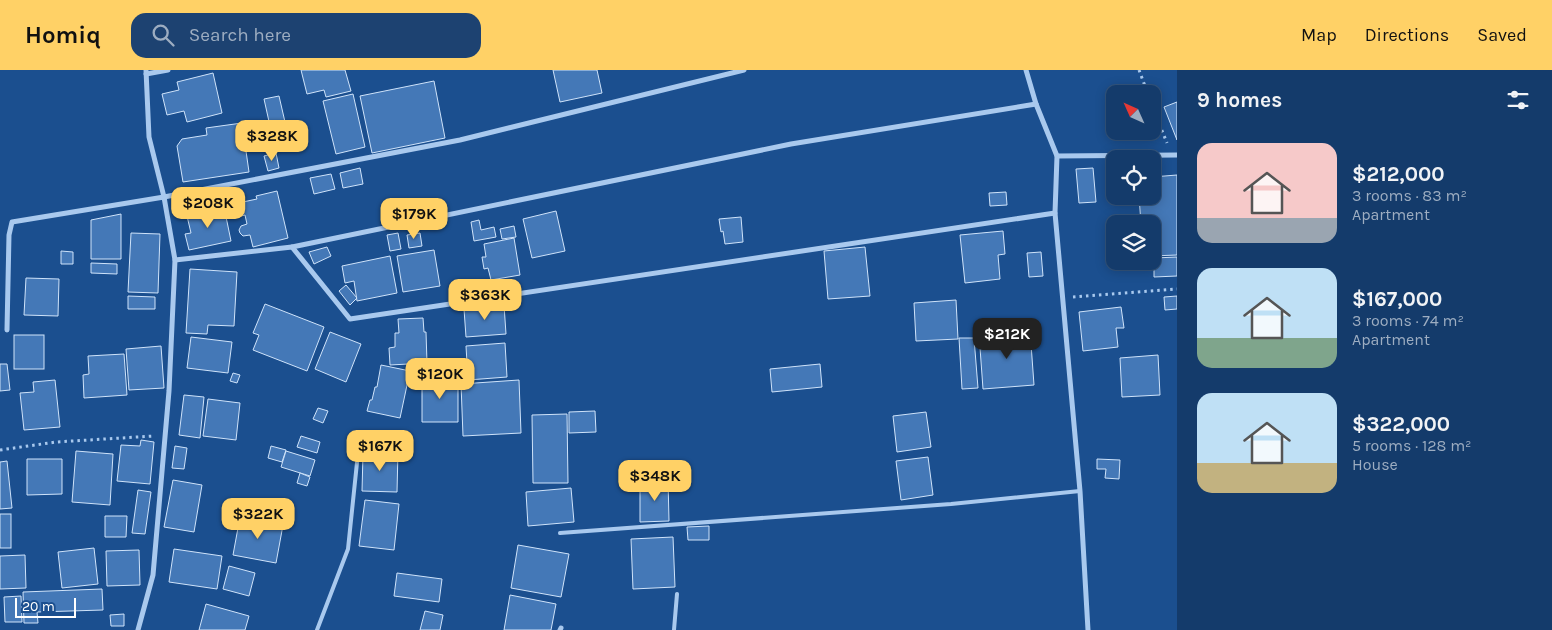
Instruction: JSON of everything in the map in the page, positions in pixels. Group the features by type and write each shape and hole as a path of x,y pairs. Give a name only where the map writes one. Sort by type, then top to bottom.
{"street":[{"path":"138,630 152,574 169,391 175,260 164,197 149,136 146,72 168,70"},
{"path":"7,330 9,235 12,222 164,197 460,140 744,70"},
{"path":"1026,70 1036,104 1057,156 1055,213 1080,491 1088,630"},
{"path":"175,260 292,247 791,144 1036,104"},
{"path":"1057,156 1174,155"},
{"path":"292,247 350,318 1055,213"}],"lane":[{"path":"317,630 348,549 358,453"},
{"path":"560,533 951,504 1080,491"},
{"path":"674,630 677,594"}],"path":[{"path":"1139,70 1145,85"},
{"path":"1161,126 1174,155"},
{"path":"1063,298 1177,289"},
{"path":"0,450 56,442 165,435"}],"building":[{"path":"301,70 345,70 351,91 326,97 324,90 307,94"},
{"path":"553,70 597,70 602,93 560,102"},
{"path":"213,73 222,113 187,122 184,111 167,115 162,94 179,90 177,82"},
{"path":"434,81 445,138 372,153 360,96"},
{"path":"353,94 365,147 336,154 323,101"},
{"path":"279,96 285,122 270,126 264,99"},
{"path":"1177,102 1177,140 1164,107"},
{"path":"242,123 249,172 183,182 177,146 182,139 207,135 206,128"},
{"path":"276,153 279,168 268,171 264,156"},
{"path":"360,168 363,184 343,188 340,173"},
{"path":"1093,168 1096,202 1079,203 1076,169"},
{"path":"331,174 335,189 314,194 310,178"},
{"path":"1177,175 1177,255 1161,256 1161,215 1140,215 1140,205 1161,205 1161,176"},
{"path":"277,191 288,238 253,247 250,235 243,236 240,233 241,226 247,224 245,215 241,216 238,203 257,199 256,196"},
{"path":"1006,192 1007,205 990,206 989,193"},
{"path":"224,207 231,241 189,250 185,234 191,233 187,216"},
{"path":"556,211 565,251 532,258 523,219"},
{"path":"121,214 121,259 91,259 91,220"},
{"path":"741,217 743,242 725,244 719,219"},
{"path":"479,220 481,230 494,227 496,237 474,241 471,222"},
{"path":"514,226 516,237 502,239 500,229"},
{"path":"1003,231 1005,254 998,255 1000,279 965,283 960,235"},
{"path":"131,233 160,234 158,293 128,292"},
{"path":"398,233 401,249 390,251 387,235"},
{"path":"420,233 422,246 409,248 407,235"},
{"path":"514,238 520,275 491,280 488,268 484,269 482,257 486,257 484,244"},
{"path":"327,247 331,256 314,264 309,252"},
{"path":"865,247 870,296 828,299 824,251"},
{"path":"434,250 440,286 403,292 397,256"},
{"path":"61,251 73,252 73,264 61,264"},
{"path":"1041,252 1043,276 1029,277 1027,253"},
{"path":"390,256 397,293 357,301 354,281 345,283 342,266"},
{"path":"1177,257 1177,276 1154,277 1154,270 1161,270 1161,258"},
{"path":"91,263 117,264 117,274 91,273"},
{"path":"190,269 237,272 234,326 208,325 207,334 186,333"},
{"path":"26,278 59,279 58,316 24,315"},
{"path":"346,285 357,298 350,305 339,291"},
{"path":"128,296 155,297 155,309 128,309"},
{"path":"1177,296 1177,309 1165,310 1164,297"},
{"path":"956,300 958,339 916,341 914,303"},
{"path":"265,304 324,327 307,371 253,350 259,335 253,333"},
{"path":"504,305 506,334 466,337 464,309"},
{"path":"1121,307 1124,328 1116,328 1118,347 1083,351 1079,312"},
{"path":"423,318 424,332 426,332 427,363 390,365 389,348 395,347 395,333 399,333 398,319"},
{"path":"1030,330 1034,385 983,389 979,334"},
{"path":"330,332 361,344 346,382 315,369"},
{"path":"14,335 44,335 44,369 14,369"},
{"path":"191,337 232,342 228,373 187,368"},
{"path":"959,338 974,338 978,388 962,389"},
{"path":"505,343 507,377 468,380 466,346"},
{"path":"161,346 164,388 129,390 126,349"},
{"path":"124,354 127,395 84,398 83,375 89,374 88,356"},
{"path":"1158,355 1160,395 1122,397 1120,358"},
{"path":"0,364 7,364 10,390 0,391"},
{"path":"820,364 822,387 772,392 770,369"},
{"path":"381,365 410,371 400,418 367,411 375,387 377,387"},
{"path":"233,373 240,375 237,383 230,381"},
{"path":"458,378 458,422 422,422 422,379"},
{"path":"55,380 60,427 24,430 20,393 34,392 33,382"},
{"path":"519,380 521,433 463,436 461,384"},
{"path":"184,395 204,397 200,438 179,435"},
{"path":"208,399 240,403 236,440 203,436"},
{"path":"318,408 328,411 323,423 313,419"},
{"path":"595,411 596,432 569,433 569,412"},
{"path":"926,412 931,447 897,452 893,416"},
{"path":"567,414 568,483 533,483 532,415"},
{"path":"301,436 320,442 317,453 297,447"},
{"path":"141,440 154,442 150,484 117,481 121,445 140,446"},
{"path":"175,446 187,448 184,469 172,468"},
{"path":"271,446 286,450 282,462 268,458"},
{"path":"389,450 398,451 397,492 362,491 363,454 388,454"},
{"path":"76,451 113,454 110,505 72,502"},
{"path":"286,451 315,460 310,476 281,467"},
{"path":"928,457 933,495 901,500 896,461"},
{"path":"27,459 62,459 62,494 27,495"},
{"path":"1097,459 1120,460 1119,479 1105,478 1106,469 1097,469"},
{"path":"7,461 12,508 0,509 0,462"},
{"path":"300,473 310,477 307,486 297,483"},
{"path":"668,479 669,521 640,522 640,485 652,484 652,480"},
{"path":"173,480 202,485 194,532 164,527"},
{"path":"571,488 574,522 528,526 526,492"},
{"path":"138,490 151,492 145,534 132,533"},
{"path":"365,500 399,504 394,550 359,546"},
{"path":"0,514 11,514 11,548 0,548"},
{"path":"105,516 127,516 126,537 105,537"},
{"path":"240,517 283,525 276,563 233,555"},
{"path":"709,526 709,540 688,540 687,527"},
{"path":"673,537 675,587 633,589 631,539"},
{"path":"518,545 569,554 561,597 511,588"},
{"path":"94,548 98,584 62,588 58,552"},
{"path":"174,549 222,556 217,589 169,582"},
{"path":"139,550 140,585 107,586 106,551"},
{"path":"25,555 26,588 0,589 0,556"},
{"path":"229,566 255,573 249,596 223,589"},
{"path":"397,573 442,579 439,602 394,596"},
{"path":"102,589 103,610 37,612 38,623 24,623 23,592"},
{"path":"510,595 556,604 551,630 504,630"},
{"path":"21,596 22,622 5,622 4,597"},
{"path":"206,604 249,616 245,630 199,630"},
{"path":"425,611 443,615 440,630 420,630"},
{"path":"124,614 124,626 111,626 110,615"}]}
